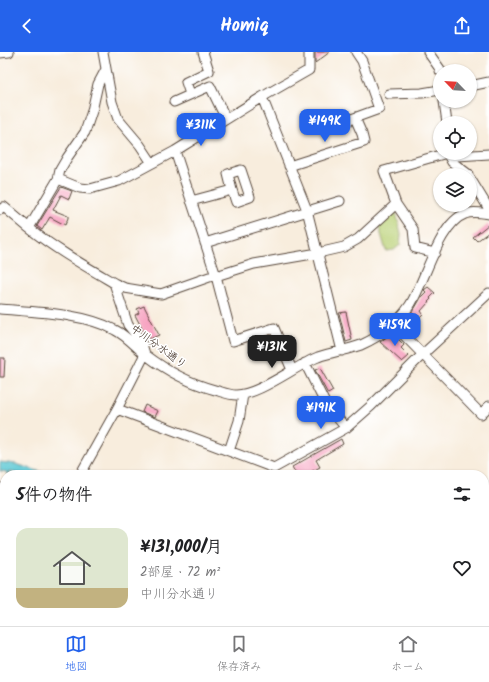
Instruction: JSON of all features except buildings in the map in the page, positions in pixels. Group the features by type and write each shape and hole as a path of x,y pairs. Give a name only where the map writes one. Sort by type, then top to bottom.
{"street":[{"path":"0,53 9,52"},
{"path":"103,52 112,102 118,119 152,163"},
{"path":"190,94 186,82 209,71 203,52"},
{"path":"58,179 80,188 90,189 119,181 175,151 308,70 308,52"},
{"path":"324,129 379,109 362,61 356,52"},
{"path":"428,52 436,64"},
{"path":"29,228 58,179 60,170 66,158 85,132 92,111 98,84 106,69"},
{"path":"477,85 489,82"},
{"path":"174,102 210,86 226,119"},
{"path":"389,94 433,91"},
{"path":"262,97 307,212 342,351"},
{"path":"289,166 364,142 356,118"},
{"path":"175,151 215,276 233,341 274,328 292,370"},
{"path":"477,154 489,154"},
{"path":"433,157 384,171 396,204 413,228 415,248 435,253"},
{"path":"451,160 459,168"},
{"path":"477,189 489,209"},
{"path":"191,201 232,190"},
{"path":"204,243 340,201"},
{"path":"0,210 4,207 44,240 114,283 125,288 161,294 254,264 344,247 358,239 396,204"},
{"name":"中川分水通り","path":"0,308 66,316 95,322 116,331 166,369 187,380 229,394 243,394 255,390 318,357 342,351 370,340 394,324 404,314 415,296 445,231 457,218 465,214 489,214"},
{"path":"83,470 117,409 145,354 141,341 128,326 114,283"},
{"path":"117,409 274,468 346,428 489,293"},
{"path":"394,324 481,414 489,406"},
{"path":"305,363 324,403 346,428"},
{"path":"229,451 239,421 243,394"},
{"path":"267,470 268,466"}],"green space":[{"path":"395,208 401,234 400,245 394,250 386,251 378,224"}],"water":[{"path":"0,462 16,464 35,470 0,470"}]}
